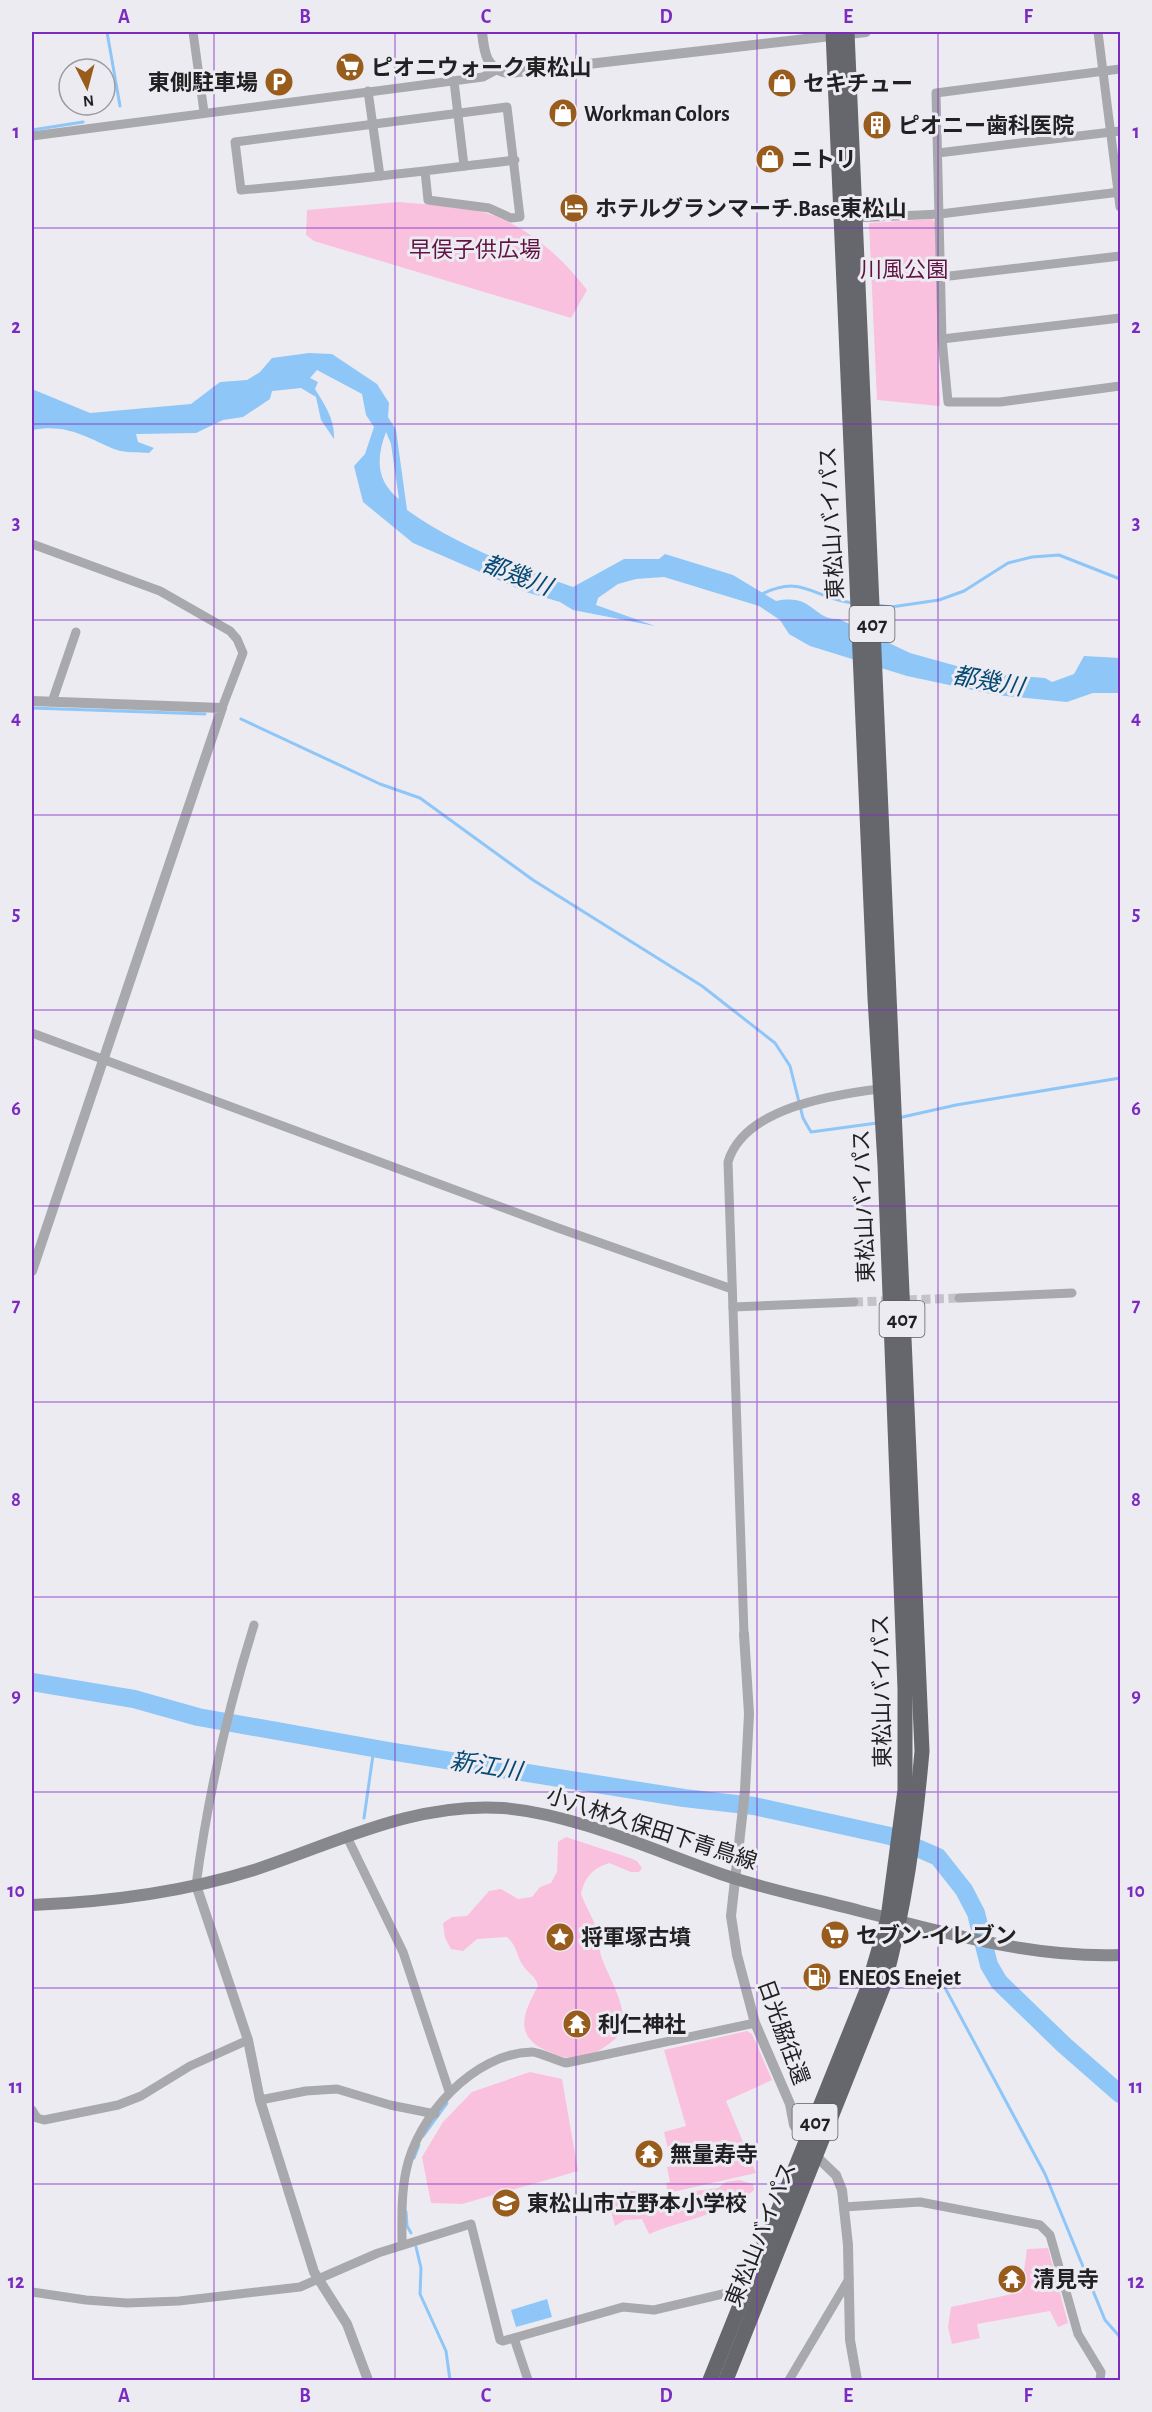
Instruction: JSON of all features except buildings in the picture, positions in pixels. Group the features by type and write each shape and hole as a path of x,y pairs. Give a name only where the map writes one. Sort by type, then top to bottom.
{"highway":[{"name":"東松山バイパス","path":"840,33 855,218 857,436"},
{"name":"東松山バイパス","path":"726,2380 812,2150 828,2084 894,1920 908,1822 922,1751 873,810 840,33"},
{"name":"東松山バイパス","path":"873,810 879,1089 885,1164 908,1822"},
{"name":"東松山バイパス","path":"710,2380 746,2292 812,2150"}],"main road":[{"name":"小八林久保田下青鳥線","path":"32,1905 98,1902 196,1885 251,1870 378,1825 442,1810 472,1807 528,1811 576,1823 735,1878 965,1938 1004,1946 1073,1955 1120,1955"}],"street":[{"path":"193,32 204,112"},
{"path":"482,32 487,58 496,70 510,73 840,33 866,32"},
{"path":"1098,32 1103,71 1116,131 1120,207"},
{"path":"1120,69 936,93 942,339 948,402 1000,402 1120,386"},
{"path":"32,136 204,112 483,78 496,70"},
{"path":"454,81 464,166"},
{"path":"368,91 380,176"},
{"path":"425,171 428,200 489,208 511,218 520,217 515,160 507,107 235,142 241,189 515,160"},
{"path":"938,153 1116,131"},
{"path":"855,218 940,214 1120,192"},
{"path":"941,277 1120,256"},
{"path":"942,339 1120,318"},
{"path":"32,544 160,591 230,631 237,639 243,653 222,708 32,1271"},
{"path":"52,702 76,632"},
{"path":"32,701 222,708"},
{"path":"32,1033 732,1289"},
{"path":"744,1634 728,1162 732,1150 753,1127 784,1111 842,1094 879,1089"},
{"path":"959,1298 1072,1293"},
{"path":"733,1307 854,1302"},
{"path":"254,1625 232,1695 220,1747 196,1885 211,1936 248,2040 260,2100 318,2281 347,2324 368,2380"},
{"name":"日光脇往還","path":"744,1634 749,1714 745,1790 731,1916 737,1955 755,2023 790,2104 794,2125 812,2150 836,2175 844,2207 850,2340 857,2380"},
{"path":"347,1837 403,1952 449,2091"},
{"path":"402,2245 402,2200 407,2169 421,2133 449,2091 476,2069 509,2055 535,2052 548,2059 566,2063 755,2023"},
{"path":"32,2110 37,2118 44,2120 118,2105 141,2096 190,2066 248,2040"},
{"path":"260,2100 306,2091 337,2089 390,2105 435,2114"},
{"path":"844,2207 920,2202 1040,2225 1050,2235 1078,2334 1101,2372 1100,2380"},
{"path":"32,2292 86,2300 151,2302 300,2287 402,2245 471,2224 500,2340 623,2307 654,2310 727,2293 746,2292"},
{"path":"789,2380 849,2279"},
{"path":"514,2338 528,2380"}],"green space":[{"name":"早俣子供広場","path":"399,202 465,208 501,218 529,234 555,254 587,290 571,318 314,241 306,235 307,210"},
{"name":"川風公園","path":"932,219 936,223 940,406 877,400 869,223"},
{"path":"566,1837 630,1858 637,1861 642,1868 639,1872 631,1872 609,1863 590,1874 583,1888 581,1894 599,1936 601,1956 617,1993 623,2013 623,2023 622,2033 603,2048 585,2057 576,2058 543,2049 528,2036 524,2021 538,1986 534,1977 521,1963 513,1944 507,1937 477,1939 463,1951 451,1949 445,1938 443,1923 452,1917 467,1916 489,1891 501,1889 518,1899 532,1897 540,1887 551,1883 557,1872 558,1842"},
{"path":"747,2031 752,2034 772,2080 726,2101 756,2173 668,2193 666,2183 670,2182 667,2167 672,2166 664,2132 686,2126 664,2050"},
{"path":"530,2072 562,2079 578,2171 462,2204 431,2203 422,2157 443,2122 472,2092"},
{"path":"739,2180 753,2184 754,2190 717,2211 649,2234 642,2219 625,2220 615,2226 610,2207 621,2191 644,2191 655,2197 688,2196 695,2191 718,2188 726,2182"},
{"path":"1048,2248 1068,2323 1058,2327 1050,2311 977,2324 980,2338 952,2344 948,2327 951,2307 1021,2292 1027,2249"}],"water":[{"name":"都幾川","path":"309,353 332,354 377,384 389,403 388,417 396,430 407,510 466,545 509,563 573,587 624,559 659,559 665,554 733,575 776,601 789,600 806,603 823,615 839,619 910,653 982,673 1045,678 1052,682 1074,674 1084,656 1120,658 1120,693 1093,693 1067,702 996,695 907,676 810,646 789,634 780,620 759,606 664,577 636,579 618,584 598,598 596,605 655,626 573,610 560,602 526,592 413,543 363,502 354,466 365,454 374,427 366,415 362,394 317,370 310,378 318,382 315,389 331,419 334,439 321,420 316,397 301,388 272,391 270,399 243,417 223,420 196,433 136,434 138,442 154,448 149,453 117,450 76,432 56,428 32,430 32,389 90,413 191,404 220,382 247,380 260,372 272,358","holes":["386,432 391,444 399,499 386,485 380,469 381,451"]},
{"path":"547,2299 552,2317 516,2327 511,2310"}],"waterway":[{"path":"107,32 120,106"},
{"path":"32,130 83,122"},
{"path":"877,605 891,607 939,600 964,591 1008,563 1032,557 1059,555 1120,579"},
{"path":"760,595 787,586 807,589 827,597 853,603"},
{"path":"32,708 205,714"},
{"path":"241,719 380,784 420,798 533,880 702,986 775,1043 790,1066 803,1118 811,1132 877,1123"},
{"path":"898,1118 956,1105 1120,1078"},
{"name":"新江川","path":"32,1682 134,1699 198,1717 389,1751 684,1798 754,1806 890,1836 938,1857 964,1890 976,1913 989,1965 999,1982 1064,2045 1120,2094"},
{"path":"364,1818 374,1748"},
{"path":"943,1984 1045,2174 1105,2320 1120,2337"},
{"path":"423,2136 447,2103"},
{"path":"414,2158 419,2145"},
{"path":"406,2212 407,2226 411,2233"},
{"path":"416,2247 421,2268 420,2294 446,2351 450,2380"}],"tunnel":[{"path":"854,1302 959,1298"}],"place":[{"name":"ピオニウォーク東松山","path":"350,67"},
{"name":"東側駐車場","path":"279,82"},
{"name":"セキチュー","path":"782,83"},
{"name":"Workman Colors","path":"563,113"},
{"name":"ピオニー歯科医院","path":"877,125"},
{"name":"ニトリ","path":"770,159"},
{"name":"ホテルグランマーチ.Base東松山","path":"574,208"},
{"name":"セブン-イレブン","path":"835,1935"},
{"name":"将軍塚古墳","path":"560,1937"},
{"name":"ENEOS Enejet","path":"817,1977"},
{"name":"利仁神社","path":"577,2024"},
{"name":"無量寿寺","path":"649,2154"},
{"name":"東松山市立野本小学校","path":"506,2203"},
{"name":"清見寺","path":"1012,2279"}]}
